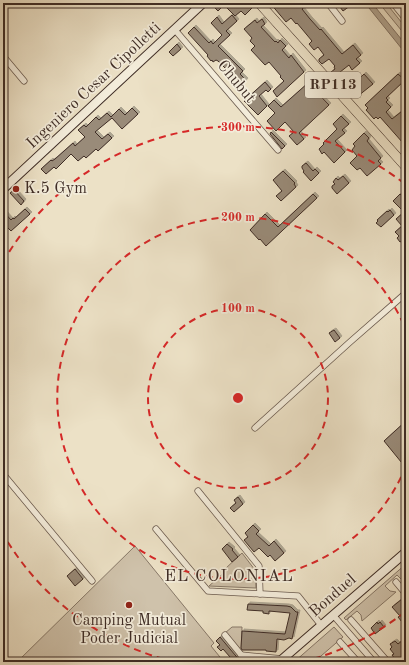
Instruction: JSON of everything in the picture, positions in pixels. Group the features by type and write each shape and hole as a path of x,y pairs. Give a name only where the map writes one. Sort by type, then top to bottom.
{"main road":[{"name":"RP113","path":"259,3 406,167"}],"street":[{"name":"Ingeniero Cesar Cipolletti","path":"5,184 204,3"},
{"path":"328,3 342,21"},
{"path":"393,3 406,19"},
{"name":"Chubut","path":"174,30 278,150"},
{"path":"3,56 24,81"},
{"path":"255,428 406,293"},
{"path":"3,474 92,581"},
{"path":"198,491 259,566 260,594"},
{"path":"156,530 208,591 298,596 322,625"},
{"name":"Bonduel","path":"281,661 406,552"},
{"path":"396,582 406,594"},
{"path":"333,615 374,662"},
{"path":"351,620 388,662"},
{"path":"224,635 247,662"},
{"path":"340,642 358,662"},
{"path":"241,654 281,661"}],"shaded area":[{"path":"365,3 372,3 406,45 406,54"},
{"path":"379,3 386,3 406,28 406,36"},
{"name":"Camping Mutual Poder Judicial","path":"135,546 214,643 211,646 224,662 17,662"},
{"path":"242,553 255,570 256,588 209,586 226,571 225,569"},
{"path":"406,564 406,584 397,575 385,586 390,591 396,592 362,621 361,615 357,611 346,620 344,618"},
{"path":"232,627 242,627 241,653 225,633"},
{"path":"334,627 343,637 314,662 294,662"}],"building":[{"path":"216,3 247,3 252,8 245,15 241,11 235,16 224,5 218,11 213,6"},
{"path":"270,3 309,3 302,9 310,19 320,30 321,29 342,54 353,45 361,55 356,59 360,63 352,70 349,65 335,76 331,72 335,69 335,66 329,59 322,64 319,61 319,59 324,55 318,47 314,50 309,44 312,41 297,23 296,24 291,18 286,22"},
{"path":"337,3 354,3 343,11"},
{"path":"232,15 237,21 226,31 230,35 218,46 243,71 240,74 246,80 241,86 234,79 232,81 224,71 226,69 218,61 211,61 207,56 208,55 188,33 194,27 209,43 211,41 213,44 222,35 211,23 217,17 222,24"},
{"path":"262,19 265,24 261,27 275,42 276,41 278,43 280,40 286,46 282,50 289,58 291,55 304,72 277,97 273,91 284,81 269,62 265,65 251,50 255,46 250,41 252,38 244,29 255,20 257,23"},
{"path":"177,44 181,49 173,56 169,52"},
{"path":"354,74 358,80 364,74 373,84 358,96 346,81"},
{"path":"398,74 405,80 386,98 388,100 386,102 391,107 386,112 392,119 406,108 406,140 403,143 380,117 378,119 376,117 374,119 366,110 368,108 365,105"},
{"path":"265,82 271,89 268,92 266,90 259,96 267,106 258,115 244,101"},
{"path":"308,83 329,105 299,133 304,139 297,145 289,136 294,132 285,122 276,131 267,121 275,113 268,106 274,100 281,107"},
{"path":"132,108 138,114 122,129 112,118 95,132 102,139 108,134 112,138 98,151 96,149 86,158 84,156 78,161 71,154 56,169 54,167 46,174 41,169 73,143 75,146 85,137 78,130 84,125 86,127 96,117 99,120 107,113 111,117 119,109 125,115"},
{"path":"341,116 349,124 342,130 345,133 335,141 345,152 334,163 324,152 322,154 319,149 337,129 333,124"},
{"path":"271,132 285,146 282,149 270,134"},
{"path":"364,133 369,138 367,141 381,158 378,161 381,164 367,176 360,168 357,170 350,163 357,156 352,150 355,146 353,144"},
{"path":"306,163 313,171 315,169 319,173 311,181 303,172 302,166"},
{"path":"283,171 295,183 294,184 296,187 281,201 276,196 282,191 273,180"},
{"path":"343,176 349,183 337,194 332,188 335,184 333,182 336,178 338,180"},
{"path":"14,190 24,201 21,205 10,193"},
{"path":"313,194 317,198 266,246 250,230 265,214 278,227"},
{"path":"400,194 406,200 406,245 402,241 400,242 397,238 399,236 395,232 402,226 396,219 404,212 393,201"},
{"path":"25,209 30,214 11,231 3,223 3,211 11,220"},
{"path":"390,210 394,215 381,227 376,223 378,221 377,220"},
{"path":"334,330 340,338 335,342 329,333"},
{"path":"406,421 406,468 384,441"},
{"path":"238,497 243,504 234,512 230,508 236,503 234,500"},
{"path":"253,525 259,531 256,534 269,546 274,541 284,553 275,561 270,555 268,557 259,548 254,552 244,540 248,537 245,533"},
{"path":"227,544 233,549 232,550 238,557 232,562 222,549"},
{"path":"75,569 83,579 75,586 67,576"},
{"path":"402,599 406,604 406,627 398,617 400,616 392,607"},
{"path":"248,604 287,606 298,612 292,639 277,639 276,652 266,650 242,650 242,631 285,634 290,613 269,611 269,614 263,613 263,611 247,610"},
{"path":"377,622 378,624 380,622 384,627 375,634 371,628"},
{"path":"220,637 241,662 230,662 228,659 230,657 223,649 221,651 217,647 220,645 216,641"},
{"path":"403,640 406,643 406,651 403,653 405,655 397,662 392,655 394,654 390,649 392,647 390,644 395,641 398,644"}],"place":[{"name":"K.5 Gym","path":"16,189"},
{"name":"Camping Mutual Poder Judicial","path":"129,605"}],"district":[{"name":"EL COLONIAL","path":"229,576"}]}
